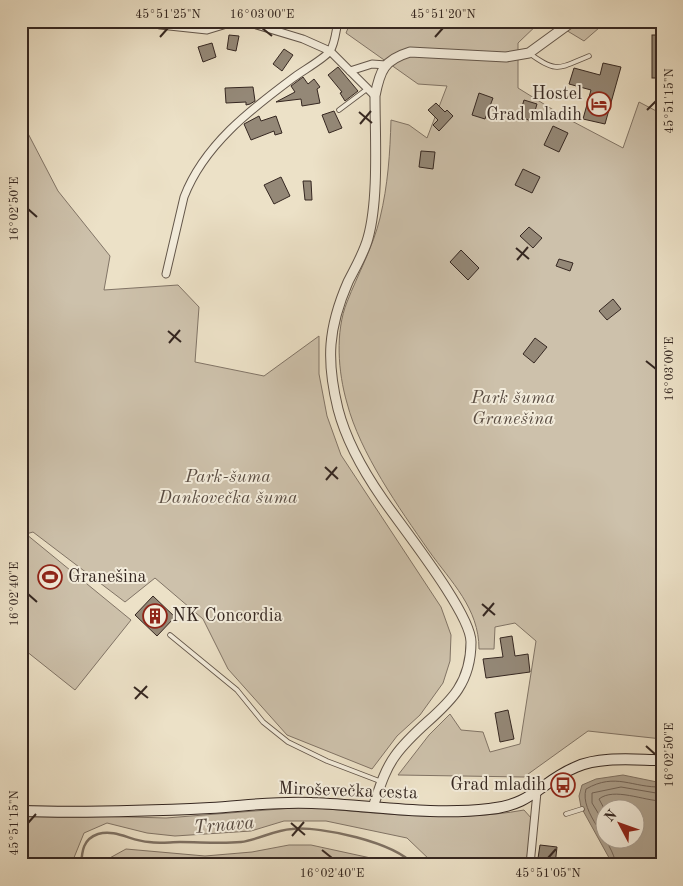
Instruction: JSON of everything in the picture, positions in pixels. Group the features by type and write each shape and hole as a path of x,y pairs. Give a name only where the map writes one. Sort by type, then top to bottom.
{"main road":[{"name":"Miroševečka cesta","path":"21,811 123,811 311,803 438,811 487,810 518,804 560,774 577,766 616,760 662,760"}],"street":[{"path":"149,21 160,25 207,30 230,23 250,23 303,39 330,51 376,96"},
{"path":"166,274 189,186 220,138 280,87 330,51 338,21"},
{"path":"374,807 382,782 394,757 414,733 452,700 468,671 471,640 459,608 380,496 353,449 338,410 330,364 332,325 368,238 374,189 376,96 381,73 386,65 395,57 410,52 506,57 529,53 573,21"},
{"path":"350,71 372,64 386,65"},
{"path":"530,865 537,792"}],"lane":[{"path":"529,53 546,66 558,68 589,56"},
{"path":"339,110 367,89"},
{"path":"170,635 237,690 263,722 288,742 327,761 382,782"},
{"path":"566,814 582,809"}],"green space":[{"name":"Park šuma Granešina","path":"351,21 541,21 518,43 518,88 568,119 623,148 639,102 662,114 662,739 588,731 524,777 398,775 429,735 450,714 461,730 483,732 490,752 520,744 536,641 515,623 495,627 494,649 479,649 478,634 469,608 405,517 382,480 361,441 347,403 340,365 339,339 341,326 347,302 380,218 388,169 391,120 409,125 427,138 447,86 418,84 346,33"},
{"path":"551,21 607,21 584,41"},
{"name":"Park-šuma Dankovečka šuma","path":"21,120 58,191 110,256 104,290 178,285 199,307 195,362 264,376 319,336 319,374 327,416 341,455 441,607 451,635 450,661 443,683 420,715 397,736 372,769 287,735 228,669 203,619 155,578 125,602 33,532 26,534 131,620 75,690 21,647"},
{"path":"305,807 415,816 470,816 524,810 532,819 526,865 431,865 432,862 407,838 326,821 284,821 251,831 175,836 147,833 107,823 84,833 71,865 34,865 28,858 21,858 21,814 166,818"},
{"path":"289,845 311,845 380,860 382,865 97,865 126,849 205,856 252,852"}],"water":[{"path":"623,775 662,783 662,865 613,865 604,848 646,848 646,798 596,798 596,834 581,807 579,796 582,785 596,779"}],"building":[{"path":"229,35 239,36 236,51 227,49"},
{"path":"652,35 662,35 662,78 652,78"},
{"path":"212,43 216,57 203,62 198,47"},
{"path":"284,49 293,55 282,71 273,64"},
{"name":"Hostel Grad mladih","path":"603,63 621,67 605,124 583,119 591,90 569,84 574,68 600,75"},
{"path":"338,67 358,91 345,101 340,93 342,92 328,75"},
{"path":"303,77 308,84 314,79 320,87 317,89 320,103 302,106 301,99 276,102 295,92 291,86"},
{"path":"253,87 255,101 250,104 246,105 246,102 226,103 225,88"},
{"path":"479,93 493,98 485,119 472,115"},
{"path":"524,100 537,104 532,121 519,117"},
{"path":"436,103 445,112 447,110 453,116 439,131 433,125 438,120 428,110"},
{"path":"334,111 342,128 329,133 322,115"},
{"path":"259,116 261,121 276,116 282,133 275,135 274,131 251,140 244,124"},
{"path":"553,126 568,133 559,152 544,145"},
{"path":"421,151 435,152 433,169 419,167"},
{"path":"523,169 540,177 532,193 515,185"},
{"path":"281,177 290,196 274,204 264,185"},
{"path":"303,181 311,181 312,200 305,200"},
{"path":"529,227 542,238 533,248 520,236"},
{"path":"461,250 479,268 468,280 450,262"},
{"path":"559,259 573,263 570,271 556,266"},
{"path":"613,299 621,309 607,320 599,311"},
{"path":"535,338 547,347 534,363 523,354"},
{"name":"NK Concordia","path":"153,596 175,617 157,636 135,615"},
{"path":"512,636 515,656 528,654 530,672 486,678 483,659 503,657 500,638"},
{"path":"508,710 514,739 500,742 495,713"},
{"path":"540,845 557,847 555,865 537,865"}],"waterway":[{"name":"Trnava","path":"81,865 86,842 98,834 111,833 153,843 226,843 247,841 292,829 320,830 356,837 391,849 414,865"}],"place":[{"name":"Hostel Grad mladih","path":"599,104"},
{"name":"Granešina","path":"50,577"},
{"name":"NK Concordia","path":"155,616"},
{"name":"Grad mladih","path":"563,785"}]}
